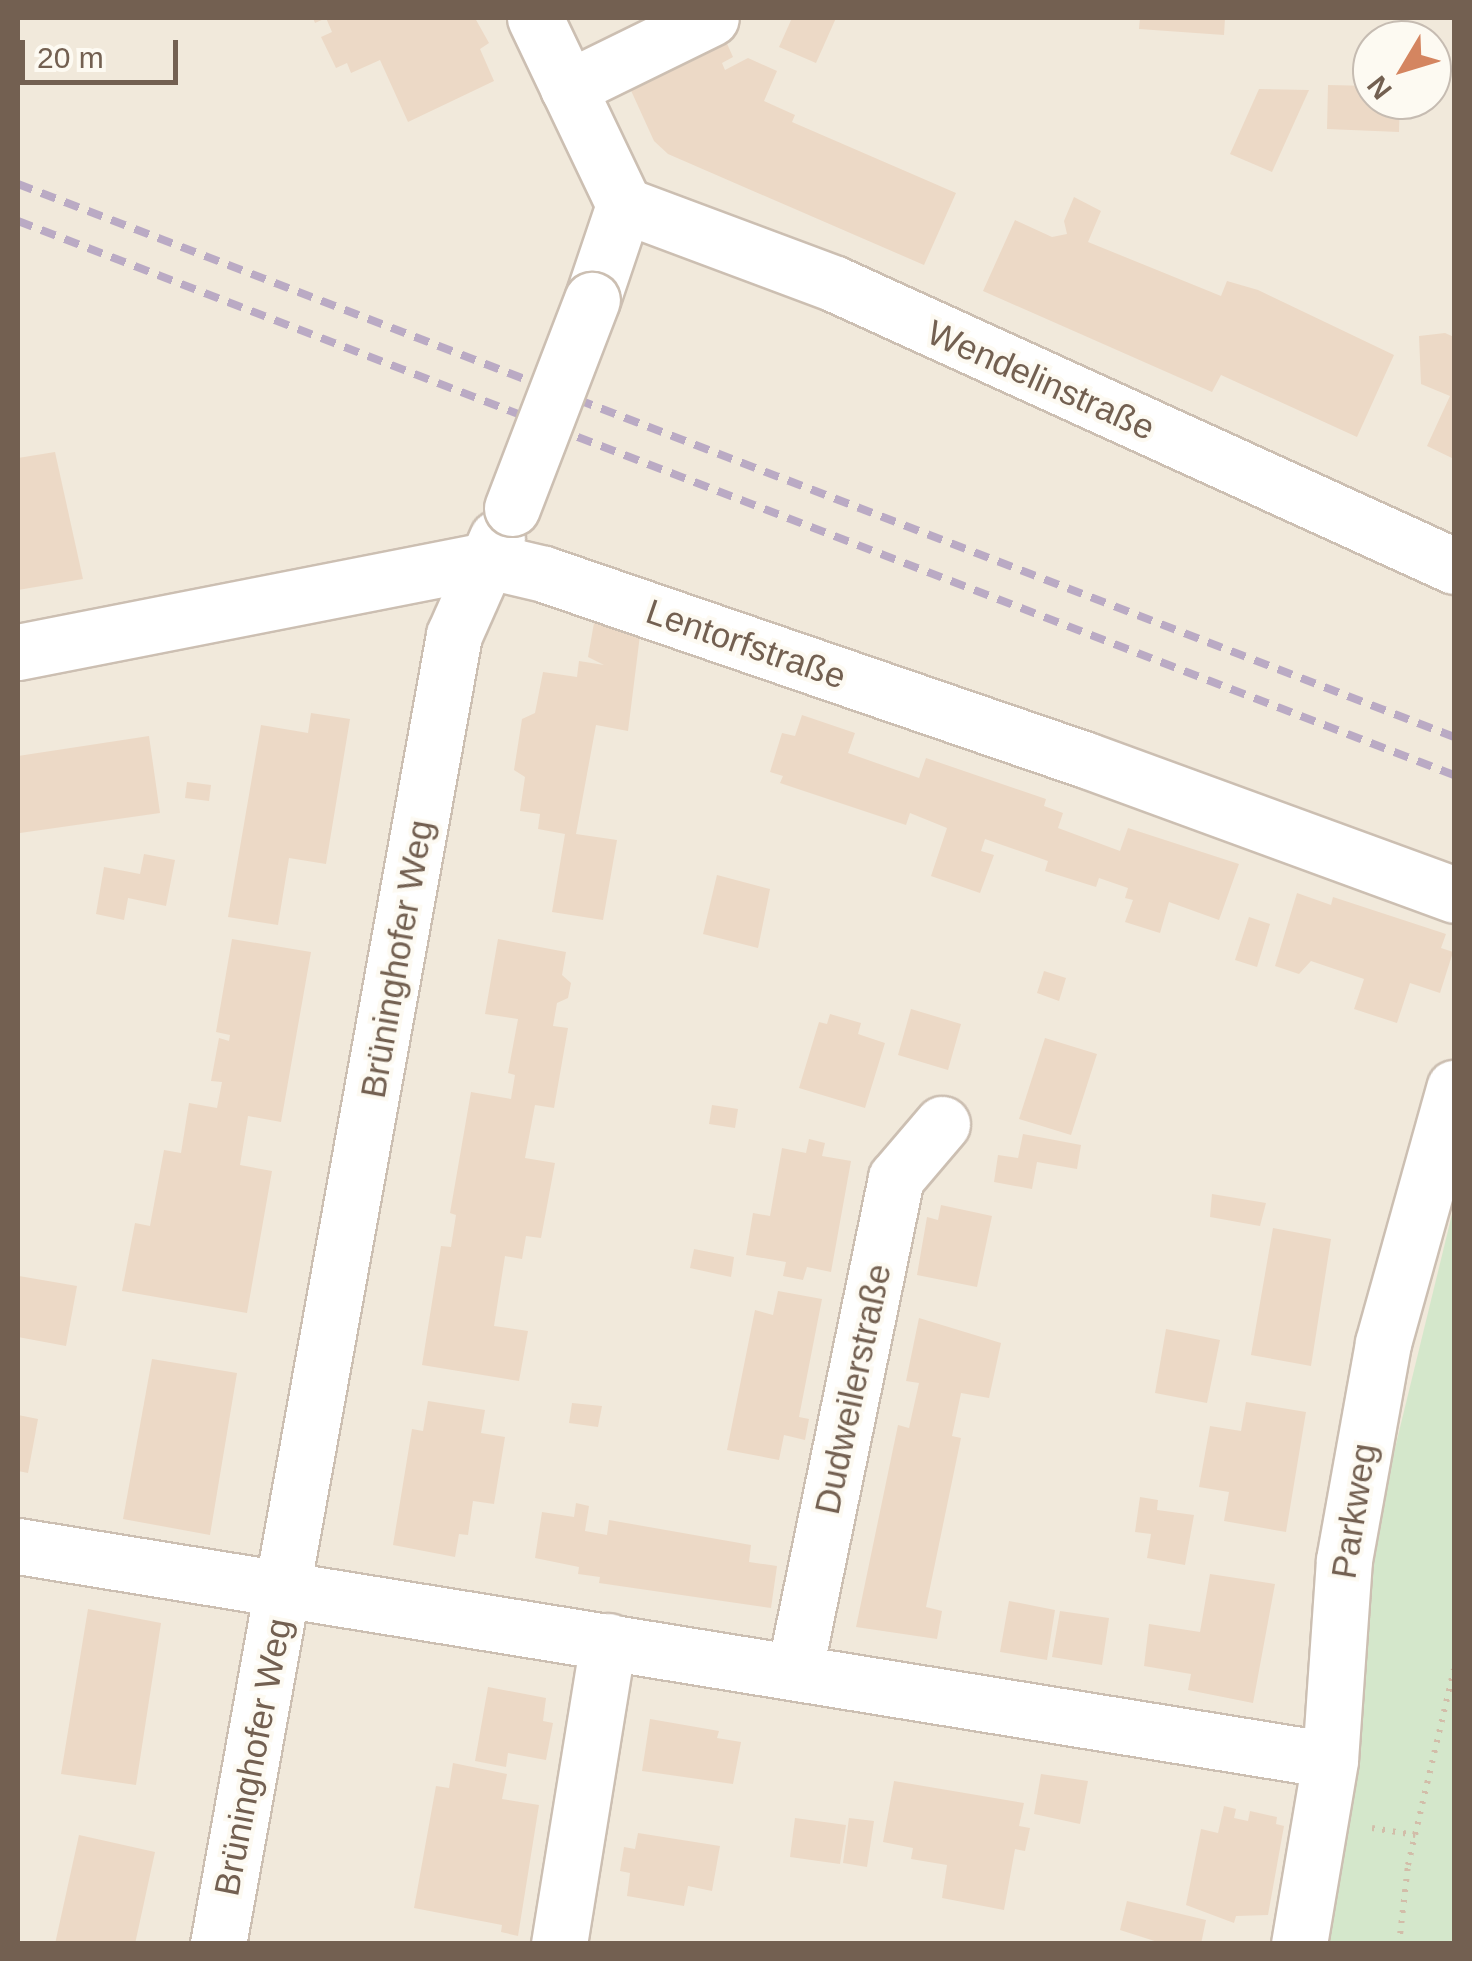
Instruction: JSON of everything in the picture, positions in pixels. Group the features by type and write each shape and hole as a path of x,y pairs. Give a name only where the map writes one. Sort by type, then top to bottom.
{"street":[{"path":"535,18 624,205"},
{"path":"568,88 710,18"},
{"name":"Brüninghofer Weg","path":"218,1944 285,1593 454,635 512,508 624,205"},
{"name":"Wendelinstraße","path":"624,205 835,284 1454,566"},
{"name":"Lentorfstraße","path":"18,652 485,560 544,574 1086,760 1454,895"},
{"name":"Parkweg","path":"1299,1944 1330,1760 1344,1560 1383,1344 1454,1088"},
{"name":"Dudweilerstraße","path":"795,1670 896,1178 942,1124"},
{"path":"18,1546 285,1593 795,1670 1330,1760"},
{"path":"559,1944 608,1641"}],"path":[{"path":"1400,1944 1408,1865 1454,1669"}],"shaded area":[{"path":"18,18 1454,18 1454,1943 18,1943"}],"green space":[{"path":"1454,1206 1454,1943 1316,1944 1367,1563"}],"building":[{"path":"326,18 475,18 489,43 480,49 494,81 408,122 380,60 351,73 347,63 336,68 321,37 332,32"},
{"path":"792,18 836,18 816,63 779,47"},
{"path":"1140,18 1225,18 1224,35 1139,29"},
{"path":"720,28 733,57 722,63 725,70 748,58 777,71 764,101 795,115 792,122 956,193 924,265 668,154 654,141 623,73"},
{"path":"1328,85 1352,86 1352,120 1399,120 1399,132 1327,129"},
{"path":"1259,89 1309,90 1272,172 1230,154"},
{"path":"1074,197 1101,211 1088,242 1221,296 1227,281 1258,290 1394,355 1357,437 1221,375 1212,392 983,291 1015,220 1052,237 1067,234 1064,221"},
{"path":"1445,333 1454,337 1454,459 1427,446 1450,396 1421,384 1419,336"},
{"path":"55,452 83,579 18,590 18,458"},
{"path":"595,617 640,635 628,731 596,725 576,834 617,840 603,920 552,912 565,834 538,829 540,814 520,811 525,777 514,770 522,719 535,713 543,672 577,677 579,661 604,665 588,657"},
{"path":"311,713 350,719 326,864 289,858 278,925 228,917 261,725 308,733"},
{"path":"802,715 855,733 848,753 919,778 926,758 1046,799 1044,806 1063,813 1058,828 1120,851 1128,828 1239,864 1219,920 1169,902 1160,933 1125,922 1133,900 1125,898 1128,888 1099,878 1096,887 1045,871 1048,861 985,839 981,851 994,855 980,893 931,876 947,828 910,813 906,825 780,783 783,776 770,772 782,733 795,736"},
{"path":"149,736 160,813 20,833 18,756"},
{"path":"187,782 211,785 209,801 185,798"},
{"path":"144,854 175,860 166,906 128,898 124,920 96,914 104,867 140,874"},
{"path":"717,875 770,889 758,948 703,934"},
{"path":"1297,893 1331,905 1333,897 1446,934 1441,948 1453,952 1440,993 1410,983 1397,1023 1354,1009 1364,979 1311,961 1299,974 1275,966"},
{"path":"1249,917 1270,924 1257,967 1235,960"},
{"path":"232,939 311,952 281,1122 248,1116 240,1165 272,1171 247,1313 122,1291 135,1223 150,1226 164,1150 181,1153 189,1103 217,1108 222,1082 211,1081 219,1038 229,1041 230,1035 216,1032"},
{"path":"498,939 566,952 562,975 571,983 568,998 557,1003 553,1026 568,1028 554,1108 535,1105 525,1158 555,1163 541,1238 526,1236 522,1259 505,1256 494,1326 528,1331 519,1381 422,1365 441,1246 451,1247 456,1215 450,1213 471,1092 511,1099 515,1075 508,1073 518,1019 485,1014"},
{"path":"1044,971 1066,978 1059,1001 1037,993"},
{"path":"911,1009 961,1024 948,1070 898,1055"},
{"path":"830,1014 861,1023 858,1034 885,1043 865,1108 799,1088 819,1022 827,1024"},
{"path":"1045,1038 1097,1054 1071,1135 1019,1119"},
{"path":"712,1105 738,1109 735,1128 709,1124"},
{"path":"1023,1134 1081,1145 1077,1169 1037,1162 1032,1189 994,1182 998,1155 1018,1158"},
{"path":"809,1139 825,1143 822,1156 851,1161 831,1272 807,1267 803,1280 783,1276 786,1262 746,1255 753,1213 770,1216 782,1148 806,1153"},
{"path":"1212,1194 1266,1203 1260,1226 1210,1217"},
{"path":"941,1205 992,1216 977,1287 917,1275 927,1217 938,1220"},
{"path":"1273,1228 1331,1239 1311,1366 1251,1355"},
{"path":"694,1249 734,1257 731,1277 690,1268"},
{"path":"19,1276 77,1286 66,1346 18,1337"},
{"path":"778,1291 822,1299 799,1417 809,1419 805,1440 784,1435 779,1460 727,1450 755,1310 773,1315"},
{"path":"919,1318 1001,1343 989,1398 961,1393 952,1436 961,1438 926,1607 942,1611 937,1639 856,1627 898,1425 909,1428 919,1383 906,1381"},
{"path":"1166,1329 1220,1340 1207,1403 1155,1393"},
{"path":"152,1359 237,1373 210,1535 123,1519"},
{"path":"428,1401 485,1410 481,1433 505,1437 494,1504 473,1501 468,1535 459,1534 455,1557 393,1545 412,1429 423,1431"},
{"path":"1246,1402 1306,1412 1286,1532 1224,1521 1229,1492 1199,1487 1210,1426 1241,1431"},
{"path":"572,1403 602,1406 598,1427 569,1423"},
{"path":"18,1415 38,1419 28,1473 18,1471"},
{"path":"1140,1497 1158,1500 1157,1510 1194,1515 1185,1565 1147,1558 1151,1534 1135,1532"},
{"path":"576,1503 589,1506 585,1531 607,1535 609,1520 751,1545 749,1562 777,1566 771,1608 599,1583 600,1577 578,1574 579,1567 535,1558 542,1512 574,1517"},
{"path":"1210,1574 1275,1584 1253,1703 1188,1690 1191,1674 1144,1666 1149,1624 1200,1632"},
{"path":"1009,1601 1055,1610 1047,1660 1000,1652"},
{"path":"88,1609 161,1623 136,1785 61,1774"},
{"path":"1060,1611 1109,1618 1102,1665 1052,1657"},
{"path":"488,1687 546,1698 543,1721 553,1723 546,1760 508,1753 506,1767 475,1761"},
{"path":"650,1719 719,1731 717,1738 741,1742 733,1784 642,1771"},
{"path":"453,1763 507,1774 502,1799 539,1805 518,1936 501,1932 502,1925 414,1908 436,1786 449,1788"},
{"path":"1041,1774 1088,1781 1080,1824 1034,1814"},
{"path":"894,1781 1024,1803 1019,1826 1030,1828 1025,1851 1015,1849 1004,1910 942,1898 947,1865 911,1859 913,1848 883,1842"},
{"path":"1224,1806 1236,1809 1234,1818 1248,1821 1250,1811 1277,1817 1276,1824 1284,1826 1268,1915 1236,1916 1234,1923 1186,1905 1201,1829 1218,1833"},
{"path":"795,1818 846,1825 840,1864 790,1857"},
{"path":"849,1818 874,1821 867,1867 843,1863"},
{"path":"638,1833 720,1846 712,1891 688,1886 684,1906 627,1896 630,1873 620,1871 624,1847 635,1849"},
{"path":"79,1835 155,1852 135,1944 55,1944"},
{"path":"1127,1901 1206,1920 1201,1944 1164,1944 1120,1930"}],"railway":[{"path":"18,184 1454,737"},
{"path":"18,221 1454,775"}]}
